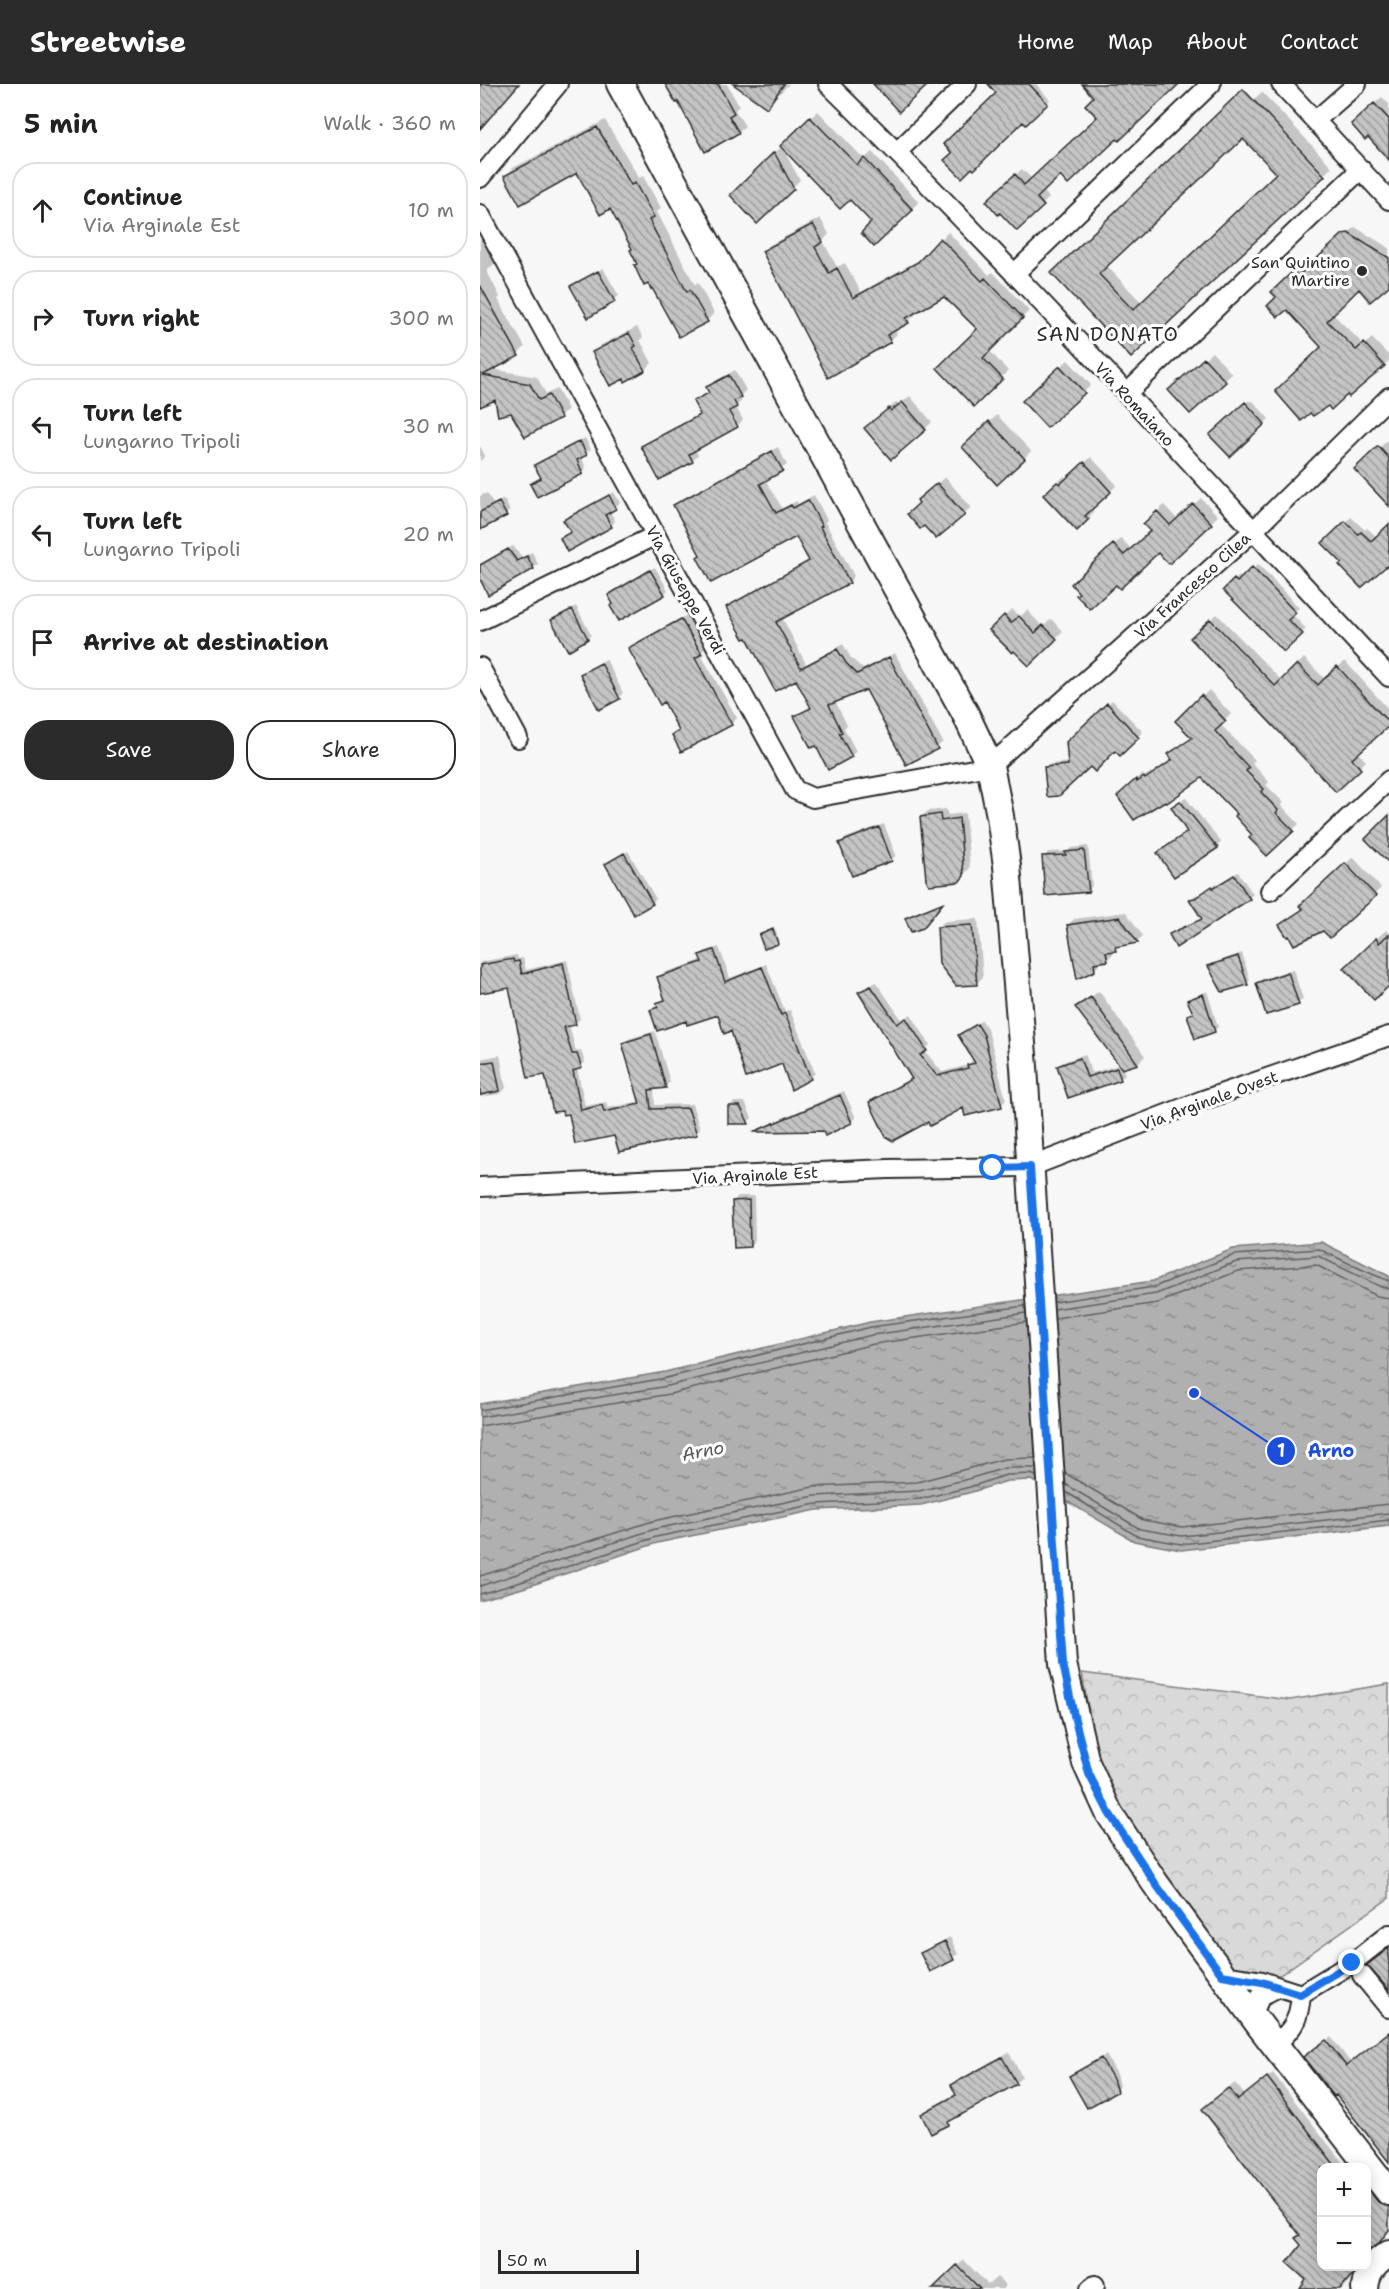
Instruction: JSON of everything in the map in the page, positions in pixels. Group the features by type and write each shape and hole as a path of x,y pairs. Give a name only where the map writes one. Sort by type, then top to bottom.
{"main road":[{"path":"620,84 960,704 990,766 1007,866 1030,1167 1063,1664 1089,1774 1129,1844 1222,1975 1389,2192"}],"street":[{"path":"480,178 558,84"},
{"name":"Via Romaiano","path":"828,84 1014,274 1389,677"},
{"path":"897,152 967,84"},
{"path":"1014,274 1211,84"},
{"path":"1281,84 1389,200"},
{"path":"1316,120 1357,84"},
{"path":"1126,394 1361,169"},
{"name":"Via Giuseppe Verdi","path":"480,214 795,790 813,798 990,766"},
{"name":"Via Francesco Cilea","path":"990,766 1253,531 1389,397"},
{"path":"480,621 656,535"},
{"path":"480,667 518,738"},
{"path":"1270,891 1389,780"},
{"name":"Via Arginale Ovest","path":"1030,1167 1203,1100 1389,1036"},
{"name":"Via Arginale Est","path":"480,1187 888,1169 1030,1167"},
{"path":"1222,1975 1262,1982 1300,1994 1352,1963 1389,1934"},
{"path":"1362,1975 1389,2008"},
{"path":"1252,2015 1261,1996 1279,1988"},
{"path":"1275,2045 1296,2023 1300,1994"}],"green space":[{"path":"1082,1673 1290,1700 1389,1684 1389,1898 1280,1975 1222,1972 1102,1788"}],"water":[{"path":"1321,1242 1389,1276 1389,1526 1181,1550 1134,1541 1031,1480 1007,1481 921,1505 817,1510 657,1543 480,1600 480,1404 665,1372 870,1322 1153,1281 1233,1249"}],"building":[{"path":"480,84 519,84 480,129"},
{"path":"665,84 718,84 734,113 729,116 739,133 705,152 678,102 676,103"},
{"path":"733,84 784,84 767,108"},
{"path":"873,84 929,84 899,112"},
{"path":"988,84 1029,84 1048,104 1026,125 1023,122 974,170 972,168 962,178 944,160 952,153 943,144 996,93"},
{"path":"1082,84 1179,84 1068,185 1060,176 1037,198 1044,206 1017,231 986,201 1015,174 1024,185 1097,117 1085,105 1093,97"},
{"path":"1243,89 1325,176 1131,358 1051,273","holes":["1243,139 1276,173 1133,310 1099,274"]},
{"path":"1374,103 1389,119 1389,160 1368,137 1365,140 1351,124"},
{"path":"810,117 857,165 864,158 913,210 874,247 861,233 871,222 850,200 840,209 780,146"},
{"path":"597,127 631,185 635,183 654,217 649,220 687,292 690,290 708,322 679,337 652,288 648,284 644,286 634,265 637,264 630,250 632,249 610,209 600,215 577,173 520,205 504,176"},
{"path":"774,152 794,189 757,224 730,195"},
{"path":"813,224 823,242 815,247 829,273 837,268 853,298 918,262 940,238 982,281 985,278 1023,318 983,358 1003,379 974,407 937,368 977,329 944,297 906,318 909,323 887,335 891,342 828,378 762,251"},
{"path":"1348,233 1389,258 1389,286 1370,302 1359,289 1327,321 1356,350 1364,343 1385,366 1331,410 1328,406 1313,416 1310,413 1301,421 1275,391 1321,347 1287,310 1278,317 1267,306 1276,297 1271,292 1293,271 1298,276 1343,234"},
{"path":"598,271 615,302 588,318 570,286"},
{"path":"480,285 519,356 483,375 530,384 539,400 549,395 561,418 525,437 511,413 498,416 495,400 480,407"},
{"path":"629,333 636,346 633,348 645,371 625,382 624,379 610,386 592,352"},
{"path":"1204,358 1226,382 1190,414 1168,390"},
{"path":"1060,366 1085,393 1047,428 1022,401"},
{"path":"729,375 741,397 734,401 737,407 729,411 738,427 689,454 693,462 659,480 641,446 700,415 693,401 709,393 706,387"},
{"path":"902,402 926,430 891,460 864,428 889,408 891,411"},
{"path":"1245,402 1265,424 1230,457 1209,435"},
{"path":"989,421 1025,459 997,485 962,447"},
{"path":"580,441 587,455 577,460 583,474 537,497 530,484 541,478 534,465"},
{"path":"1378,446 1389,458 1389,506 1354,469"},
{"path":"772,451 783,471 760,484 776,513 808,500 850,583 776,622 801,668 837,649 857,674 889,657 938,749 906,765 866,690 829,705 842,732 839,733 852,757 828,770 816,746 811,748 794,716 811,708 796,680 775,691 747,638 744,639 726,607 809,561 796,537 711,583 697,557 700,555 673,505"},
{"path":"1084,462 1111,492 1085,516 1089,519 1077,531 1043,495 1057,482 1060,484"},
{"path":"937,483 965,515 936,539 924,526 920,529 907,514 919,503 917,500"},
{"path":"609,495 616,509 605,515 612,527 567,552 560,538 571,532 563,520"},
{"path":"499,502 507,516 480,530 480,512"},
{"path":"1193,504 1212,524 1169,564 1158,553 1120,589 1116,585 1090,609 1076,595 1079,593 1071,584 1113,544 1124,555 1150,531 1143,524 1157,511 1170,525"},
{"path":"1345,521 1358,534 1361,532 1371,541 1389,524 1389,564 1361,588 1339,565 1342,563 1322,543"},
{"path":"508,549 517,561 527,556 534,569 488,595 480,579 480,565"},
{"path":"1252,567 1296,613 1288,620 1303,634 1284,652 1223,590 1234,579 1237,582"},
{"path":"650,570 665,595 619,621 610,606 613,604 608,595"},
{"path":"572,609 588,639 568,651 551,620"},
{"path":"1004,615 1011,623 1019,616 1035,633 1043,625 1057,639 1029,666 989,630"},
{"path":"681,619 702,654 695,658 732,725 681,752 672,735 679,731 664,702 660,705 628,648"},
{"path":"1210,619 1275,686 1297,664 1318,685 1337,666 1389,723 1389,726 1352,759 1361,769 1336,792 1190,638"},
{"path":"601,663 620,699 599,710 580,674"},
{"path":"1201,695 1226,721 1215,731 1249,768 1246,771 1264,789 1261,792 1278,810 1276,813 1294,831 1267,856 1249,838 1252,835 1235,816 1237,814 1202,778 1167,803 1165,801 1134,820 1117,796 1136,779 1137,782 1144,777 1145,779 1172,760 1168,754 1192,738 1175,721"},
{"path":"1107,703 1139,738 1120,756 1115,751 1095,772 1090,767 1059,796 1047,797 1044,767 1068,765 1066,742"},
{"path":"1180,801 1218,848 1174,877 1157,853 1187,832 1171,807"},
{"path":"940,814 941,821 959,818 964,876 959,882 929,885 926,879 920,817"},
{"path":"1389,815 1389,863 1365,839"},
{"path":"879,827 892,861 852,876 839,843"},
{"path":"1084,850 1089,892 1045,896 1042,856 1066,855 1065,852"},
{"path":"624,853 653,904 634,915 605,864"},
{"path":"1345,863 1376,896 1330,938 1323,931 1294,945 1279,925 1303,909 1299,906"},
{"path":"1234,875 1250,899 1176,948 1169,934 1202,919 1189,899 1195,898"},
{"path":"944,902 923,928 911,932 905,918"},
{"path":"1120,917 1138,943 1115,947 1116,951 1106,952 1108,961 1094,963 1095,971 1077,979 1067,925"},
{"path":"972,925 977,985 956,986 939,964 937,927"},
{"path":"773,929 778,944 764,949 759,935"},
{"path":"1389,934 1389,986 1374,1000 1344,968 1376,938 1379,943"},
{"path":"714,950 725,982 762,967 781,1015 785,1013 811,1079 791,1090 782,1064 746,1078 731,1031 724,1034 718,1015 687,1025 686,1021 657,1031 650,1010 658,1007 656,1003 665,1000 657,977 702,962 699,955"},
{"path":"1238,956 1248,985 1222,992 1208,966"},
{"path":"513,959 514,962 519,961 522,974 563,963 576,1025 564,1027 572,1054 577,1054 582,1068 573,1071 581,1110 602,1105 604,1112 640,1104 622,1043 651,1034 666,1088 649,1090 651,1109 688,1108 697,1135 619,1152 614,1136 575,1144 569,1114 563,1115 562,1111 553,1112 545,1075 528,1078 509,988 480,993 480,965"},
{"path":"1288,972 1299,1005 1266,1015 1256,983"},
{"path":"871,986 897,1024 906,1018 927,1051 920,1055 937,1076 968,1068 967,1065 975,1063 958,1035 977,1024 984,1035 1002,1107 965,1116 963,1108 930,1126 928,1122 893,1141 886,1137 869,1102 912,1079 858,992"},
{"path":"1203,994 1215,1032 1195,1039 1187,1015 1193,1013 1187,1000"},
{"path":"1091,997 1138,1064 1122,1069 1075,1007"},
{"path":"1080,1058 1087,1077 1117,1068 1121,1080 1068,1098 1057,1066"},
{"path":"494,1061 500,1091 480,1095 480,1063"},
{"path":"840,1095 852,1123 825,1136 823,1131 753,1132"},
{"path":"728,1106 740,1106 749,1124 728,1124"},
{"path":"749,1200 750,1247 734,1248 732,1201"},
{"path":"945,1941 954,1960 930,1972 920,1953"},
{"path":"1389,1948 1389,1990 1367,1965"},
{"path":"1389,2032 1389,2162 1303,2057 1326,2040 1346,2066"},
{"path":"1002,2057 1017,2084 948,2122 949,2125 931,2134 921,2114 956,2095 951,2085"},
{"path":"1101,2058 1113,2079 1117,2092 1087,2108 1069,2076"},
{"path":"1267,2077 1333,2163 1317,2163 1317,2271 1354,2271 1340,2289 1300,2289 1306,2280 1287,2263 1301,2245 1295,2238 1300,2235 1202,2109 1228,2088 1238,2100"},
{"path":"1371,2193 1378,2202 1389,2207 1389,2230 1379,2243 1371,2249"},
{"path":"957,2265 980,2289 932,2289"}],"place":[{"name":"San Quintino Martire","path":"1362,271"},
{"name":"Arno","path":"1194,1393"}],"district":[{"name":"SAN DONATO","path":"1108,334"}],"route":[{"path":"993,1168 1030,1167 1063,1664 1089,1774 1109,1813 1129,1844 1222,1975 1262,1982 1300,1994 1352,1963"}]}
